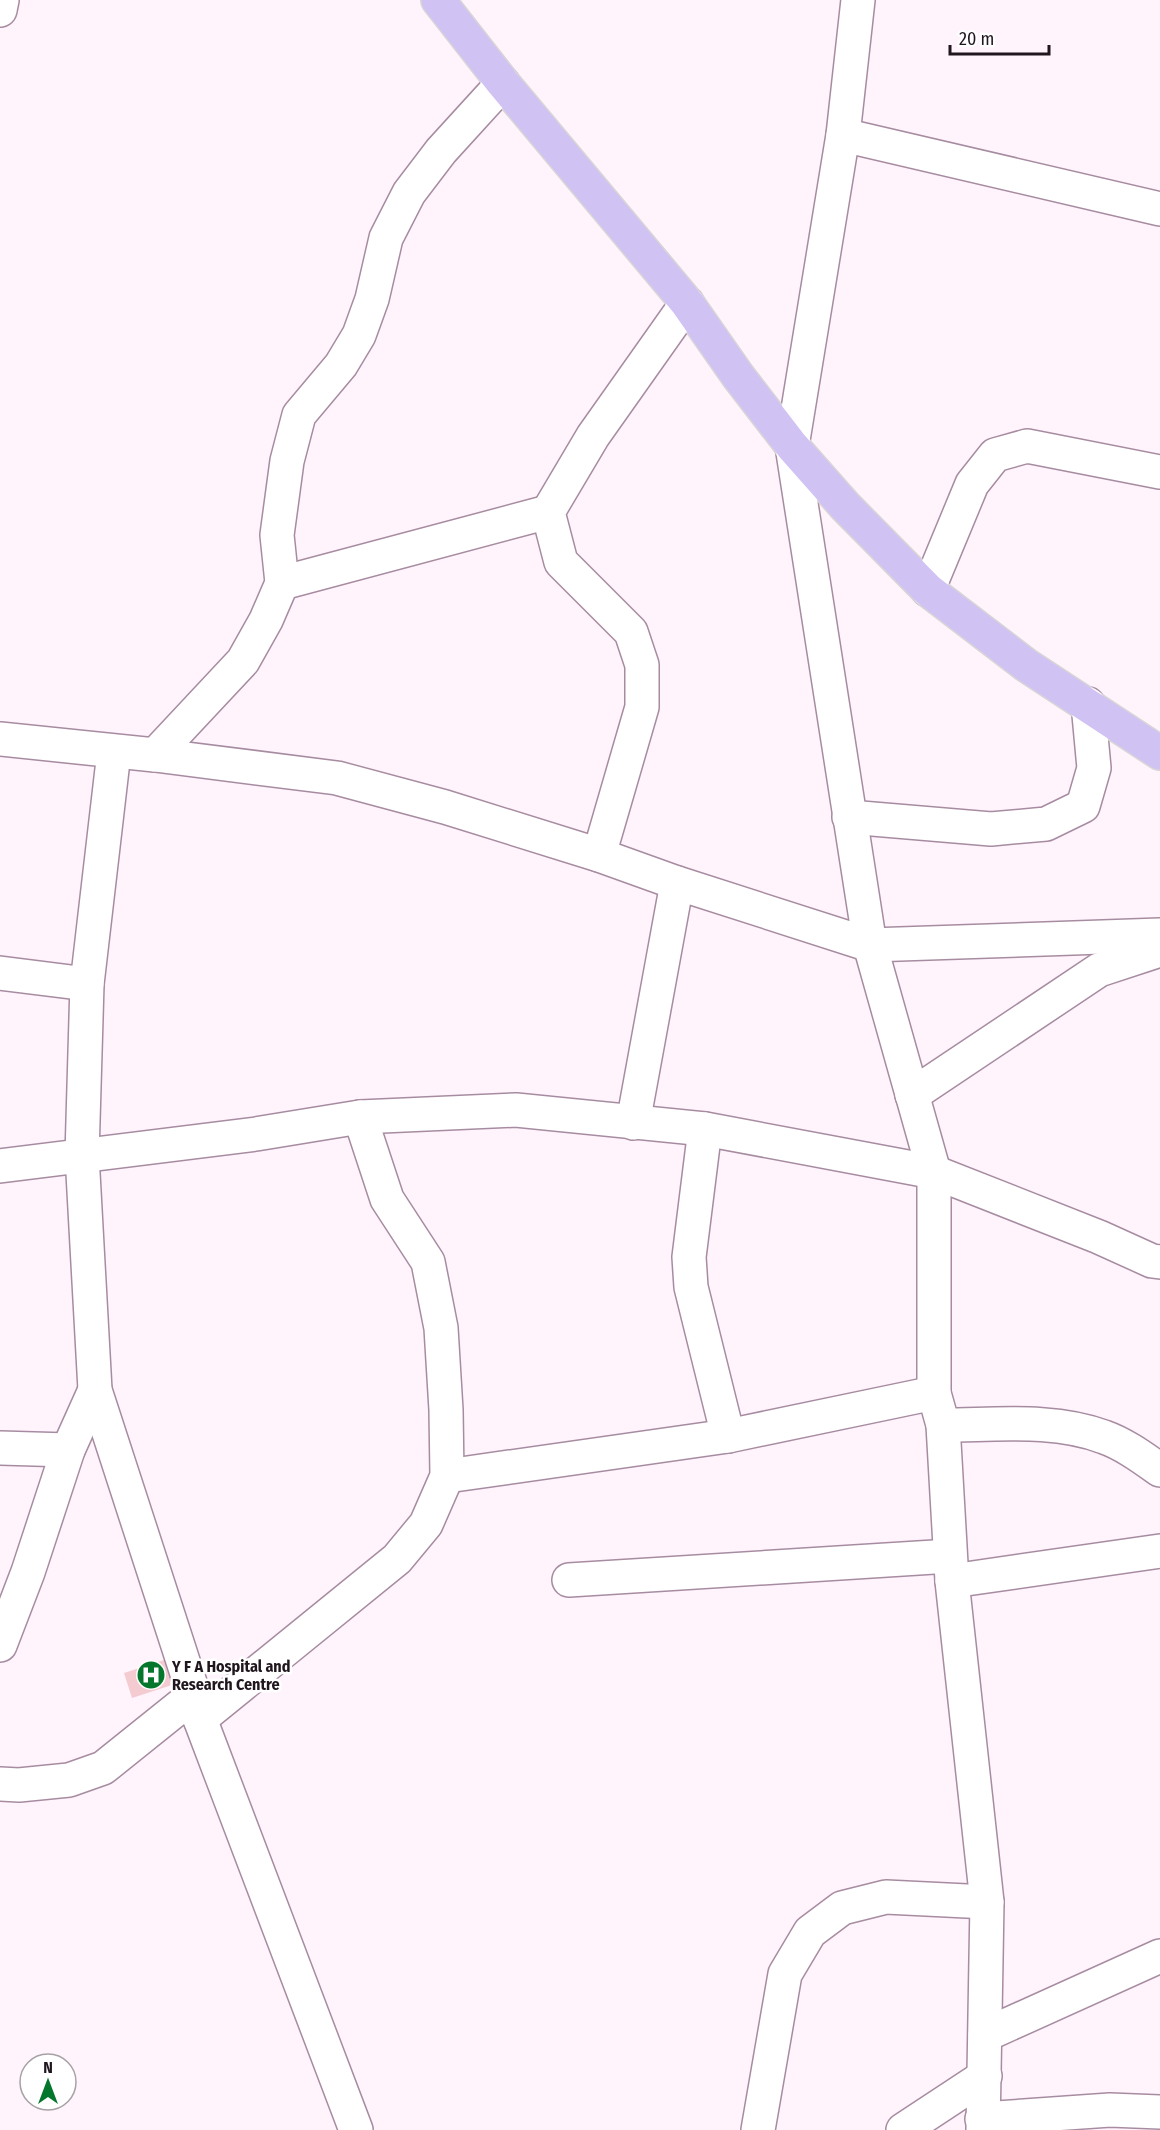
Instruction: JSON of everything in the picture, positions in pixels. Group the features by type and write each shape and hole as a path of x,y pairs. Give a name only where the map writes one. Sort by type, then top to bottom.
{"highway":[{"path":"438,0 503,83 687,303 738,376 792,446 845,506 928,590 1026,665 1160,753"}],"street":[{"path":"0,10 2,0"},
{"path":"858,0 843,135 792,446 870,945 934,1172 934,1393 943,1425 951,1569 987,1902 985,2076 982,2125 1110,2110 1160,2112"},
{"path":"155,755 243,661 266,620 282,583 277,535 287,461 299,415 341,365 359,335 372,299 386,237 409,193 441,152 503,83"},
{"path":"843,135 1160,209"},
{"path":"282,583 548,512 593,436 687,303"},
{"path":"928,590 972,484 995,455 1027,446 1160,472"},
{"path":"548,512 561,562 632,632 642,665 642,707 599,855"},
{"path":"849,817 991,829 1046,824 1074,811 1083,806 1094,768 1088,704"},
{"path":"0,739 155,755 337,778 445,807 599,855 677,883 870,945 1160,935"},
{"path":"114,752 87,984 82,1155 95,1390 197,1707 356,2130"},
{"path":"633,1123 677,883"},
{"path":"912,1095 1099,970 1160,950"},
{"path":"0,973 87,984"},
{"path":"0,1166 256,1134 360,1117 516,1110 705,1129 934,1172 1099,1237 1152,1261 1160,1262"},
{"path":"0,1785 69,1780 103,1768 197,1707 397,1559 426,1524 447,1476 441,1328 428,1262 387,1199 360,1117"},
{"path":"705,1129 689,1257 691,1287 728,1436"},
{"path":"0,1645 28,1572 68,1450 95,1390"},
{"path":"447,1476 728,1436 934,1393"},
{"path":"943,1425 1033,1424 1070,1428 1105,1437 1160,1470"},
{"path":"0,1448 68,1450"},
{"path":"569,1580 951,1569 1160,1551"},
{"path":"758,2130 785,1974 810,1932 842,1908 886,1897 987,1902"},
{"path":"985,2035 1160,1956"},
{"path":"903,2130 985,2076"},
{"path":"335,2130 343,2098"}],"building":[{"path":"167,1659 175,1684 132,1698 124,1673"}],"place":[{"name":"Y F A Hospital and Research Centre","path":"151,1675"}]}
